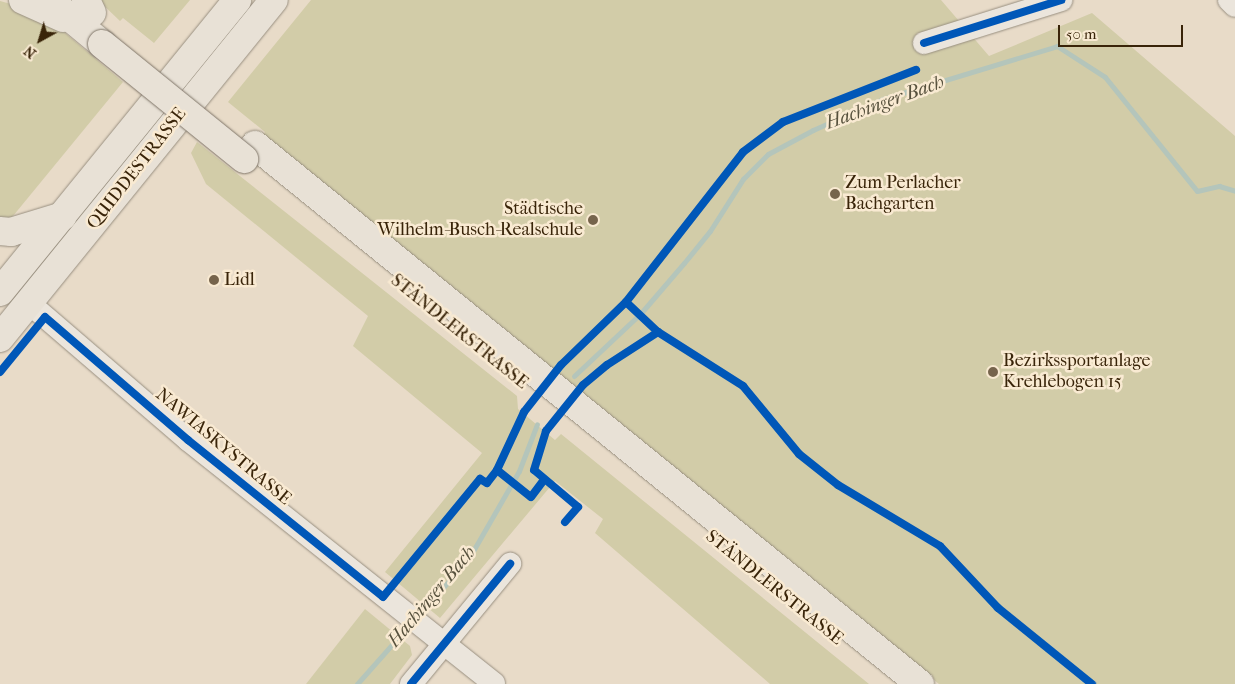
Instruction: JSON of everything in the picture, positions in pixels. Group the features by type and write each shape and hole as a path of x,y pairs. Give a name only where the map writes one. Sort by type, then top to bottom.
{"main road":[{"path":"22,0 84,10"},
{"name":"STÄNDLERSTRASSE","path":"49,0 84,10 107,37 920,684"},
{"name":"QUIDDESTRASSE","path":"3,281 63,216 238,0"},
{"name":"QUIDDESTRASSE","path":"0,338 274,0"},
{"name":"STÄNDLERSTRASSE","path":"250,152 892,684"},
{"path":"5,231 63,216"},
{"path":"3,281 29,303"}],"street":[{"path":"924,43 1061,0"},
{"path":"1229,0 1235,6"},
{"name":"NAWIASKYSTRASSE","path":"29,303 188,440 494,684"},
{"path":"411,684 510,564"}],"shaded area":[{"path":"98,0 190,0 154,43 123,18 120,21"},
{"path":"311,0 941,0 989,56 1092,13 1235,136 1235,684 939,684 262,137 265,132 228,102"},
{"path":"0,1 33,10 51,21 123,82 4,227 0,225"},
{"path":"197,142 517,396 518,409 555,440 561,434 869,684 770,684 595,533 603,519 555,481 440,618 385,572 482,453 353,346 368,316 206,184 191,153"},
{"path":"365,609 410,646 412,655 390,684 306,684"}],"waterway":[{"name":"Hachinger Bach","path":"574,376 641,313 710,231 743,179 768,154 813,130 883,99 1057,46 1105,77 1197,191 1219,186 1235,191"},
{"name":"Hachinger Bach","path":"419,615 469,558 519,471 537,424"},
{"name":"Hachinger Bach","path":"357,684 411,623"}],"cycle path":[{"path":"924,43 1061,0"},
{"path":"0,372 45,317 188,440 383,597 480,479 487,483 497,470 524,412 561,365 626,302 743,152 783,122 916,70"},
{"path":"626,302 658,332 743,386 799,454 838,485 940,546 998,608 1092,684"},
{"path":"565,522 578,507 534,470 546,431 583,385 607,365 658,332"},
{"path":"497,470 531,497 544,480"},
{"path":"411,684 510,564"}],"place":[{"name":"Zum Perlacher Bachgarten","path":"835,194"},
{"name":"Städtische Wilhelm-Busch-Realschule","path":"593,220"},
{"name":"Lidl","path":"214,280"},
{"name":"Bezirkssportanlage Krehlebogen 15","path":"993,372"}]}
